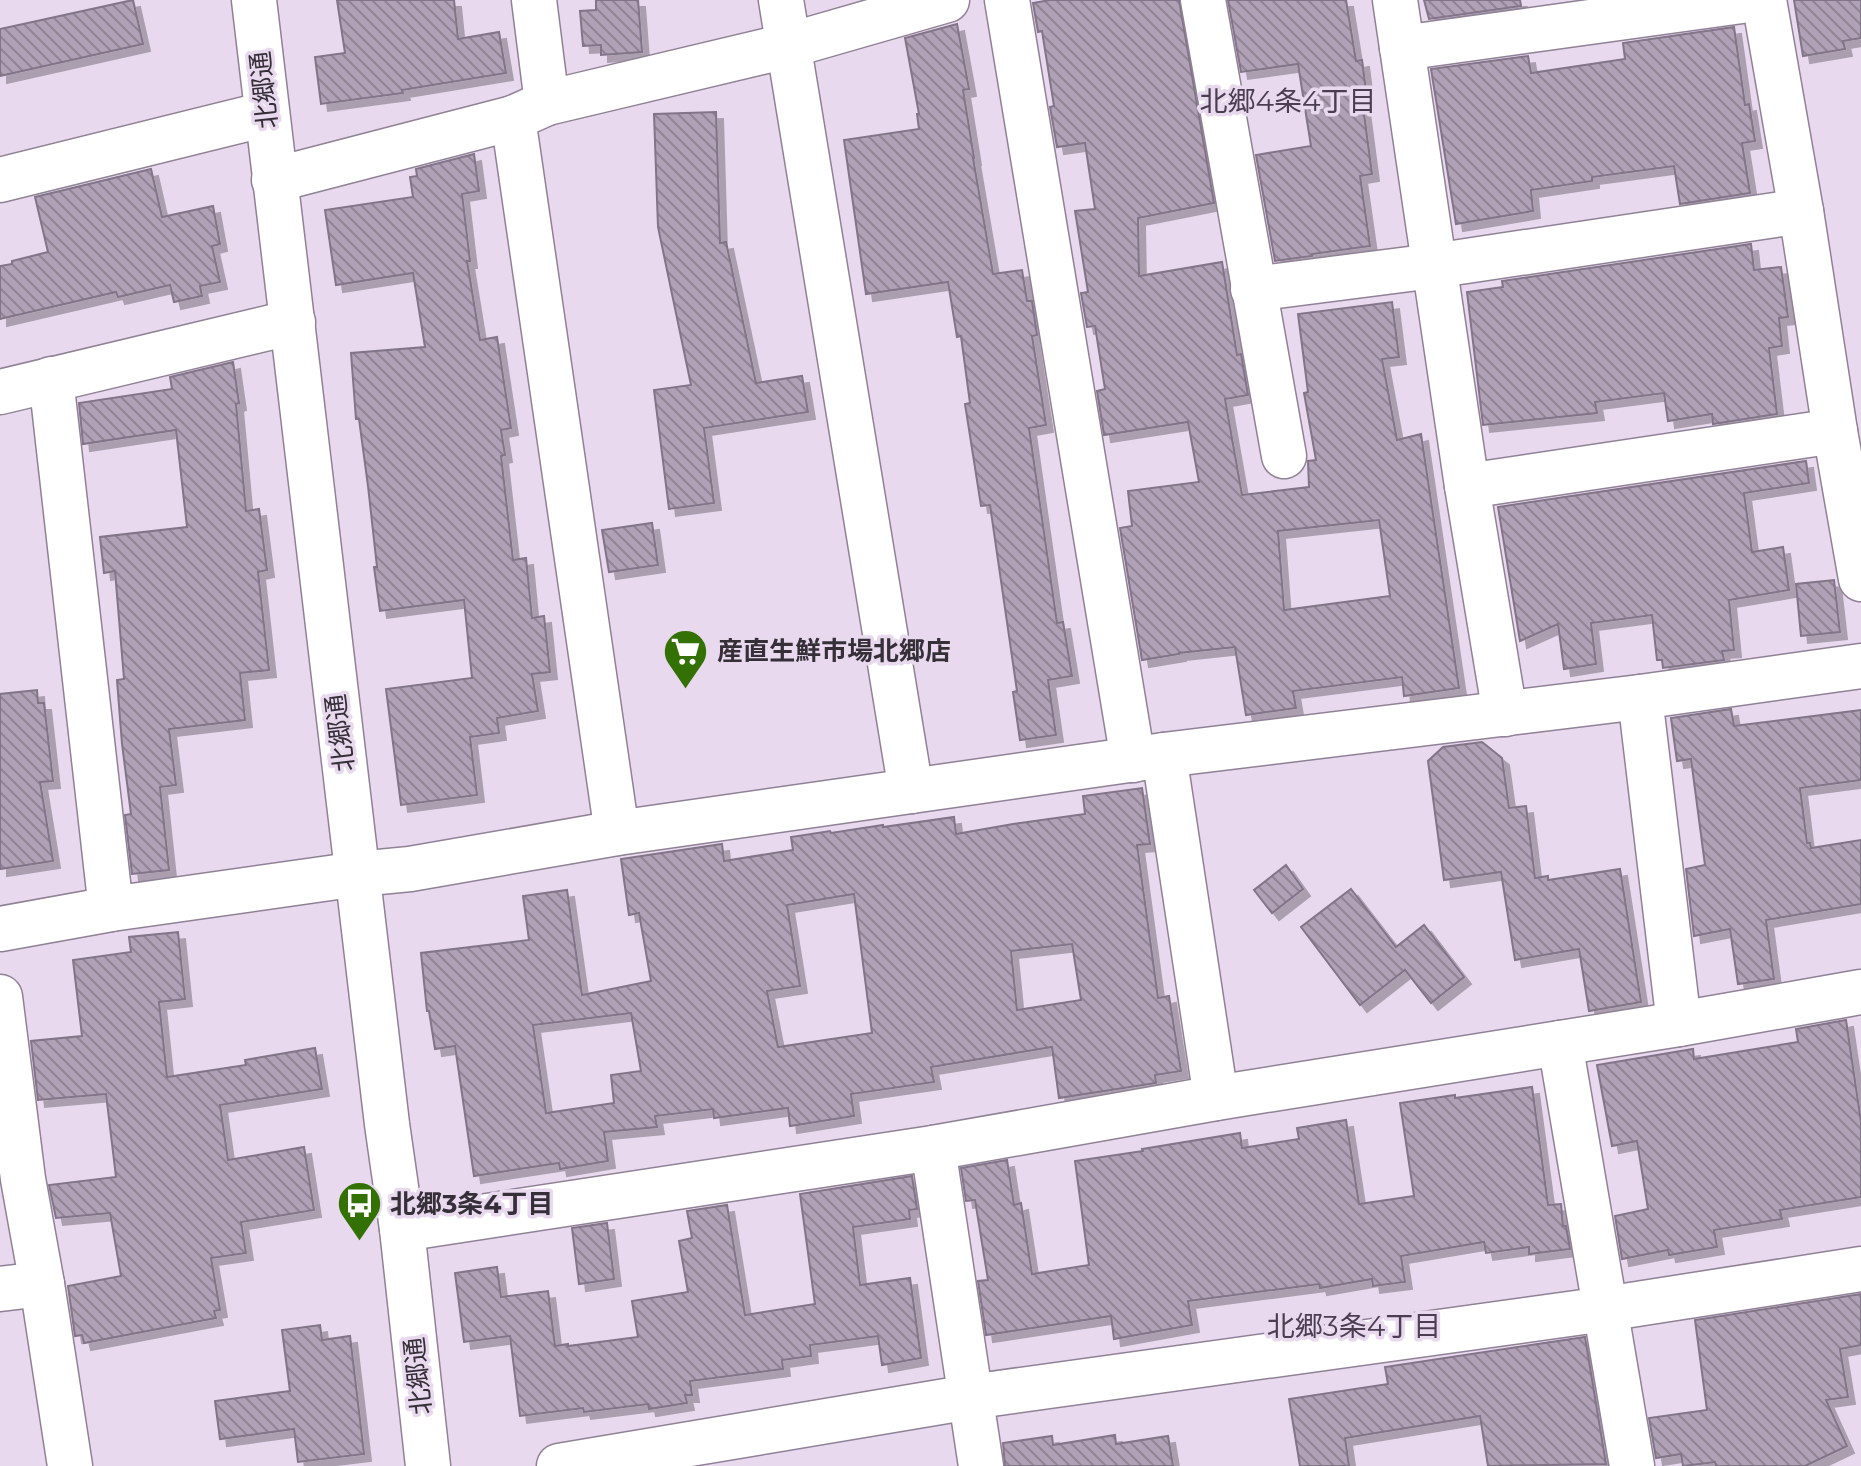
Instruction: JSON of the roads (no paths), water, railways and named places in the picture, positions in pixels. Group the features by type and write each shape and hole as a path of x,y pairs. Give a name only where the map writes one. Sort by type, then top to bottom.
{"street":[{"name":"北郷通","path":"254,0 428,1466"},
{"path":"534,0 530,110 617,833"},
{"path":"781,0 911,791"},
{"path":"274,180 530,110 787,46 947,0"},
{"path":"1007,0 1148,758 1216,1098"},
{"path":"1203,0 1284,456"},
{"path":"1395,0 1433,266 1505,714"},
{"path":"1402,48 1749,0"},
{"path":"1764,0 1861,579"},
{"path":"0,180 266,114"},
{"path":"1253,289 1433,266 1801,211"},
{"path":"0,392 293,322"},
{"path":"51,379 111,909"},
{"path":"1467,486 1835,431"},
{"path":"0,929 111,909 410,869 617,833 911,791 1861,666"},
{"path":"1640,697 1679,1024"},
{"path":"402,1229 933,1148 1861,992"},
{"path":"0,997 7,1109 23,1179 21,1286 70,1466"},
{"path":"1560,1043 1632,1466"},
{"path":"933,1148 981,1466"},
{"path":"559,1466 970,1397 1605,1309 1861,1269"}],"place":[{"name":"産直生鮮市場北郷店","path":"686,690"},
{"name":"北郷3条4丁目","path":"359,1243"}],"district":[{"name":"北郷4条4丁目","path":"1288,101"},
{"name":"北郷3条4丁目","path":"1354,1326"}]}
